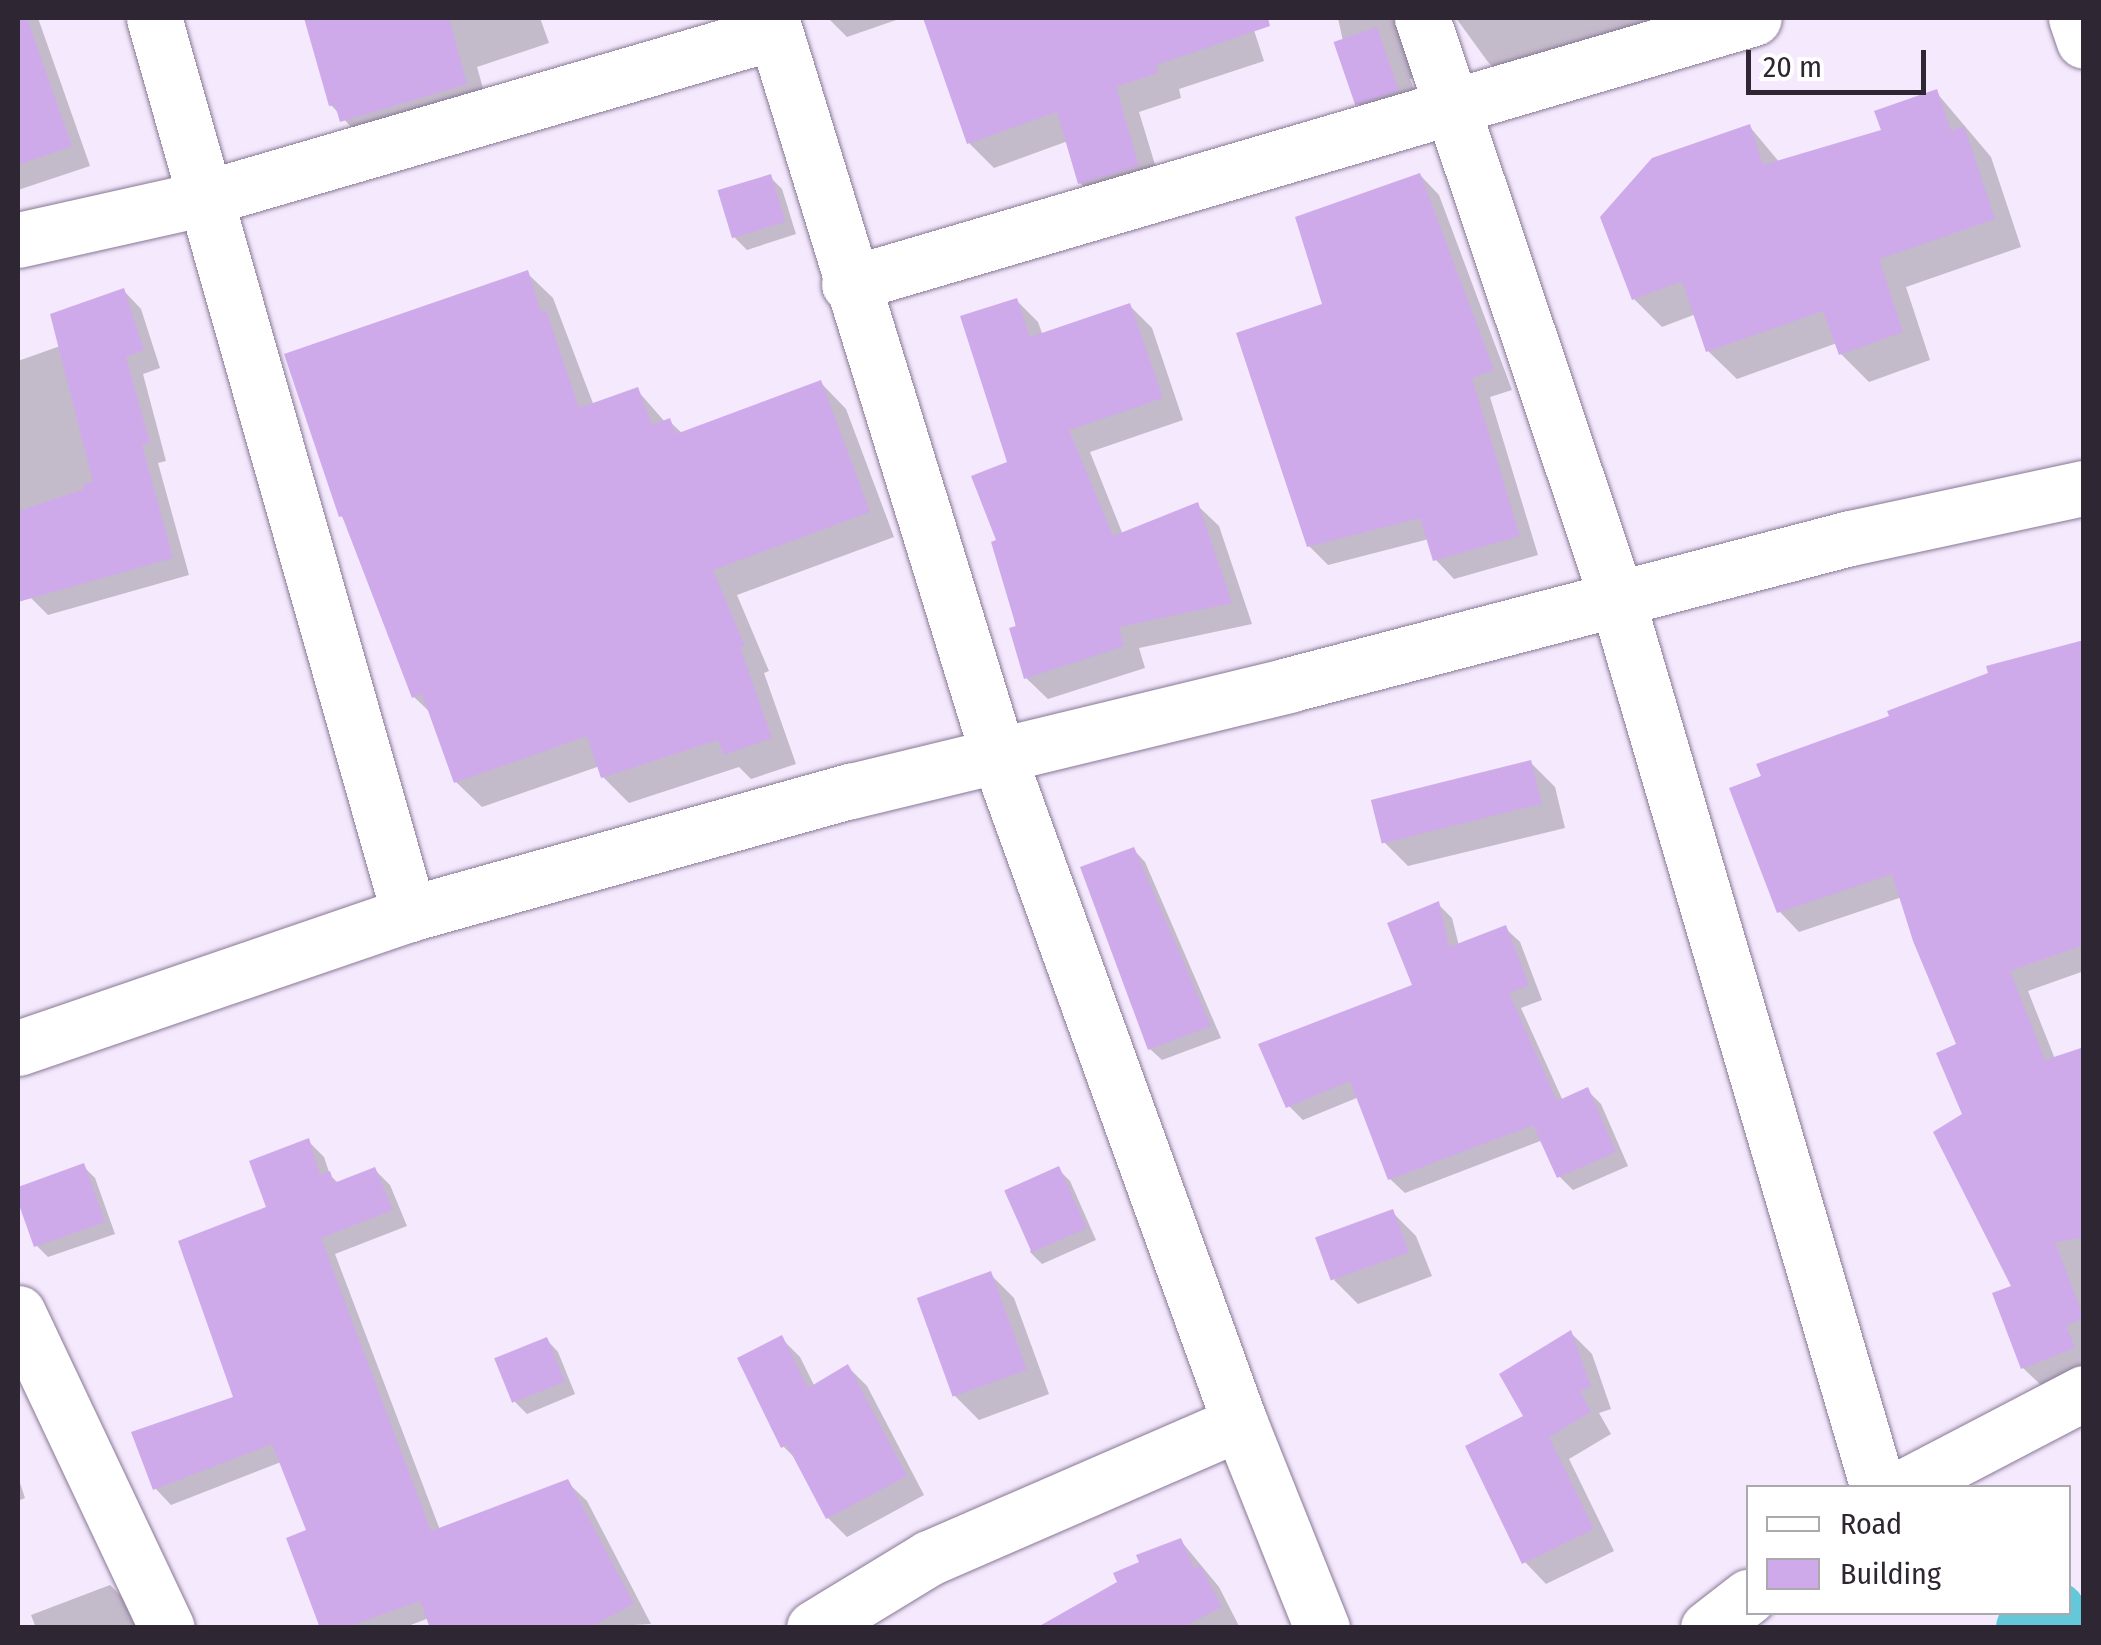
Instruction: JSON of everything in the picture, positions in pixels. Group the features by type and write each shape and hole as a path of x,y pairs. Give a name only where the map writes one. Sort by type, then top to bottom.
{"street":[{"path":"154,18 202,199 410,914"},
{"path":"1422,18 1617,598 1877,1485"},
{"path":"850,284 1754,18"},
{"path":"2076,18 2084,41"},
{"path":"18,240 202,199 773,25 998,755 1240,1422 1322,1628"},
{"path":"18,1048 410,914 851,791 1850,538 2084,488"},
{"path":"18,1313 166,1628"},
{"path":"1908,1485 2084,1393"},
{"path":"814,1628 929,1558 1240,1422"},
{"path":"1708,1628 1746,1599"}],"building":[{"path":"18,18 27,18 72,146 18,165"},
{"path":"304,18 449,18 467,84 340,122 335,105 329,106"},
{"path":"923,18 1268,18 1270,26 1156,65 1158,73 1116,87 1139,166 1078,184 1057,112 967,144"},
{"path":"1377,27 1399,90 1355,105 1334,42"},
{"path":"1937,89 1951,131 1964,126 1995,219 1879,259 1903,332 1839,355 1823,311 1706,352 1682,281 1632,300 1600,217 1652,158 1750,124 1763,165 1881,130 1874,111"},
{"path":"1420,173 1494,370 1472,378 1520,536 1433,561 1420,518 1307,547 1236,333 1322,304 1295,217"},
{"path":"771,174 786,222 732,238 717,190"},
{"path":"528,270 541,312 546,310 579,408 638,387 652,425 670,418 676,434 821,380 870,512 713,570 745,646 740,647 772,738 724,755 718,740 601,778 587,736 454,783 422,694 412,698 342,516 339,517 284,354"},
{"path":"124,288 144,350 126,357 150,443 142,445 173,558 18,602 18,511 84,489 83,484 93,482 50,314"},
{"path":"1017,298 1030,337 1130,303 1163,398 1069,430 1113,536 1198,502 1232,603 1119,627 1124,646 1024,679 1009,628 1016,626 991,542 996,540 971,476 1007,462 960,316"},
{"path":"2084,640 2084,945 2010,971 2045,1060 2084,1047 2084,1237 2055,1242 2084,1318 2066,1325 2075,1348 2021,1369 1992,1293 2011,1286 1933,1132 1962,1114 1936,1053 1956,1044 1913,941 1892,874 1777,913 1729,788 1761,776 1756,764 1889,716 1887,711 1988,673 1986,666"},
{"path":"1531,760 1542,804 1382,844 1371,800"},
{"path":"1134,847 1211,1026 1148,1050 1080,867"},
{"path":"1439,901 1449,947 1506,925 1529,985 1509,993 1557,1101 1588,1087 1616,1152 1557,1178 1533,1125 1388,1180 1350,1081 1286,1108 1258,1044 1412,985 1387,923"},
{"path":"309,1138 320,1175 330,1171 334,1183 375,1167 393,1210 321,1238 431,1531 568,1479 634,1604 588,1628 430,1628 420,1601 344,1628 320,1628 286,1538 306,1530 272,1444 153,1490 131,1432 233,1397 178,1241 266,1207 249,1161"},
{"path":"84,1163 105,1222 34,1247 18,1202 18,1187"},
{"path":"1059,1166 1087,1228 1032,1253 1004,1190"},
{"path":"1393,1209 1409,1252 1331,1281 1315,1237"},
{"path":"991,1271 1027,1370 953,1397 917,1298"},
{"path":"1571,1330 1591,1387 1580,1391 1591,1412 1549,1437 1594,1529 1522,1564 1465,1446 1523,1416 1499,1374"},
{"path":"782,1335 808,1388 848,1364 907,1476 826,1519 787,1445 781,1448 737,1358"},
{"path":"547,1337 565,1382 512,1403 494,1358"},
{"path":"1181,1538 1194,1568 1200,1565 1222,1607 1181,1628 1036,1628 1117,1582 1113,1573 1139,1562 1136,1555"}],"waterway":[{"path":"2027,1628 2050,1615"}]}
